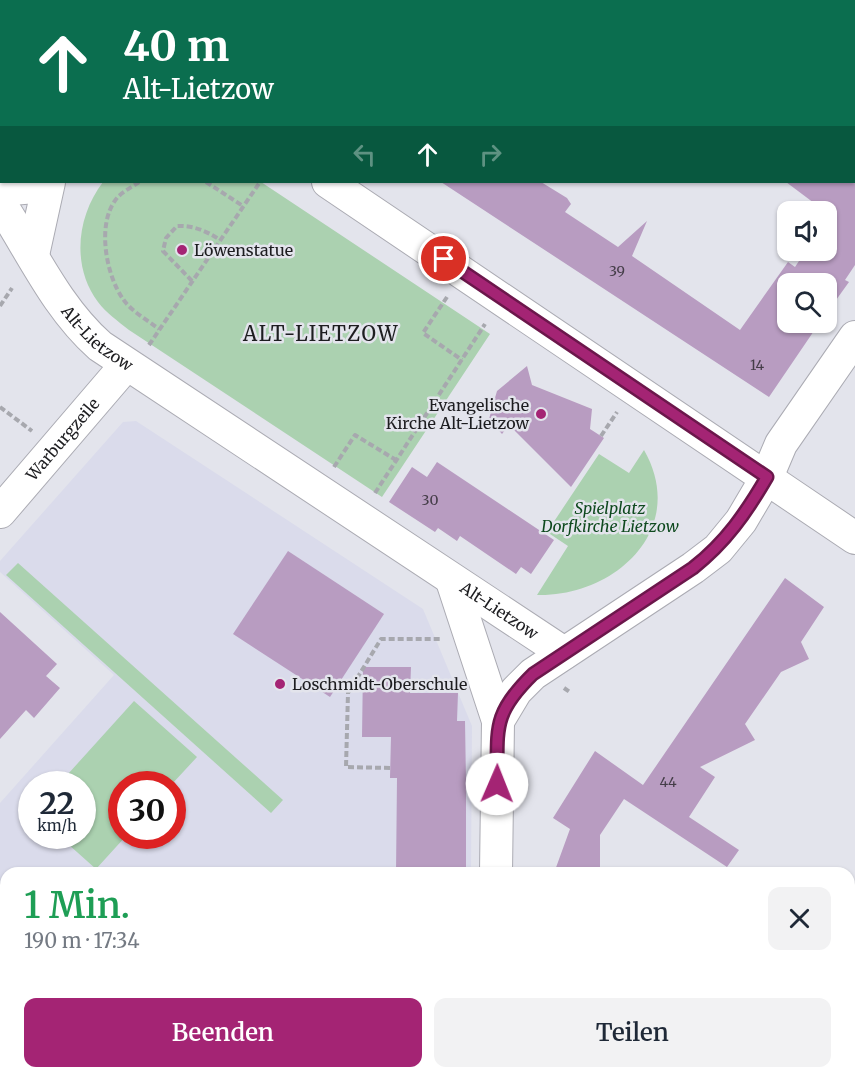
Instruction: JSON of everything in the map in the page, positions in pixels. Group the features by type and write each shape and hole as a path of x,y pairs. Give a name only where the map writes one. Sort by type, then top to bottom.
{"street":[{"path":"329,183 855,538"},
{"path":"0,190 48,184 33,255"},
{"name":"Alt-Lietzow","path":"0,203 62,306 77,326 135,358 452,581 564,652"},
{"path":"498,721 516,691 533,674 693,568 717,549 741,521 767,477 781,444 855,337"},
{"name":"Warburgzeile","path":"0,512 135,358"},
{"path":"452,581 498,721 496,867"}],"path":[{"path":"138,183 116,199 108,219 104,247 111,276 123,300 159,329"},
{"path":"208,183 243,206"},
{"path":"135,358 159,329 259,183"},
{"path":"192,281 163,251 166,238 177,226 185,225 200,229 220,240"},
{"path":"0,306 12,288"},
{"path":"451,292 423,333 462,360"},
{"path":"371,500 489,318"},
{"path":"601,436 620,406"},
{"path":"0,407 35,433"},
{"path":"330,473 355,435 396,460"},
{"path":"390,768 346,766 348,693 381,639 443,639"}],"shaded area":[{"name":"Loschmidt-Oberschule","path":"136,421 423,609 472,726 471,867 0,867 0,803 18,783 18,849 96,849 96,771 28,771 114,675 0,572 0,561 123,422"}],"green space":[{"path":"102,183 263,183 490,334 382,497 129,330 101,306 89,288 81,257 83,225 94,195"},
{"name":"Spielplatz Dorfkirche Lietzow","path":"644,450 656,479 657,506 650,531 637,553 617,571 593,584 566,593 537,595 568,546 547,532 599,454 629,473"},
{"path":"18,563 283,800 271,813 6,575"},
{"path":"134,701 197,757 184,771 108,771 108,849 114,849 98,867 94,867 74,849 96,849 96,771 71,771"}],"building":[{"path":"443,183 543,183 567,198 571,204 565,212 618,247 647,221 632,256 740,330 777,278 777,333 813,333 769,397"},
{"path":"787,183 855,183 855,265 845,280 849,282 837,299 837,273 780,273 788,262 795,267 799,261 837,261 837,201 811,201"},
{"name":"Evangelische Kirche Alt-Lietzow","path":"527,366 532,385 592,409 590,429 604,438 571,487 509,425 502,434 489,419 497,391"},
{"path":"437,462 554,540 531,574 521,567 516,574 460,536 457,541 438,528 435,532 389,502 412,467 427,477"},
{"path":"288,551 384,614 330,697 233,634"},
{"path":"785,578 824,607 801,642 809,659 781,672 745,724 755,740 700,767 715,777 689,817 739,850 727,867 624,799 600,835 600,867 556,867 570,829 553,818 595,751 643,785"},
{"path":"0,612 57,664 46,676 60,688 34,718 26,710 0,739"},
{"path":"363,667 411,667 410,693 458,693 457,721 465,721 466,867 396,867 397,778 390,778 391,737 362,737"}],"place":[{"name":"Löwenstatue","path":"182,250"},
{"name":"Evangelische Kirche Alt-Lietzow","path":"541,414"},
{"name":"Loschmidt-Oberschule","path":"280,684"}],"district":[{"name":"ALT-LIETZOW","path":"321,334"}],"route":[{"path":"444,259 767,477 741,521 717,549 693,568 564,652 533,674 516,691 498,721 497,784"}]}
